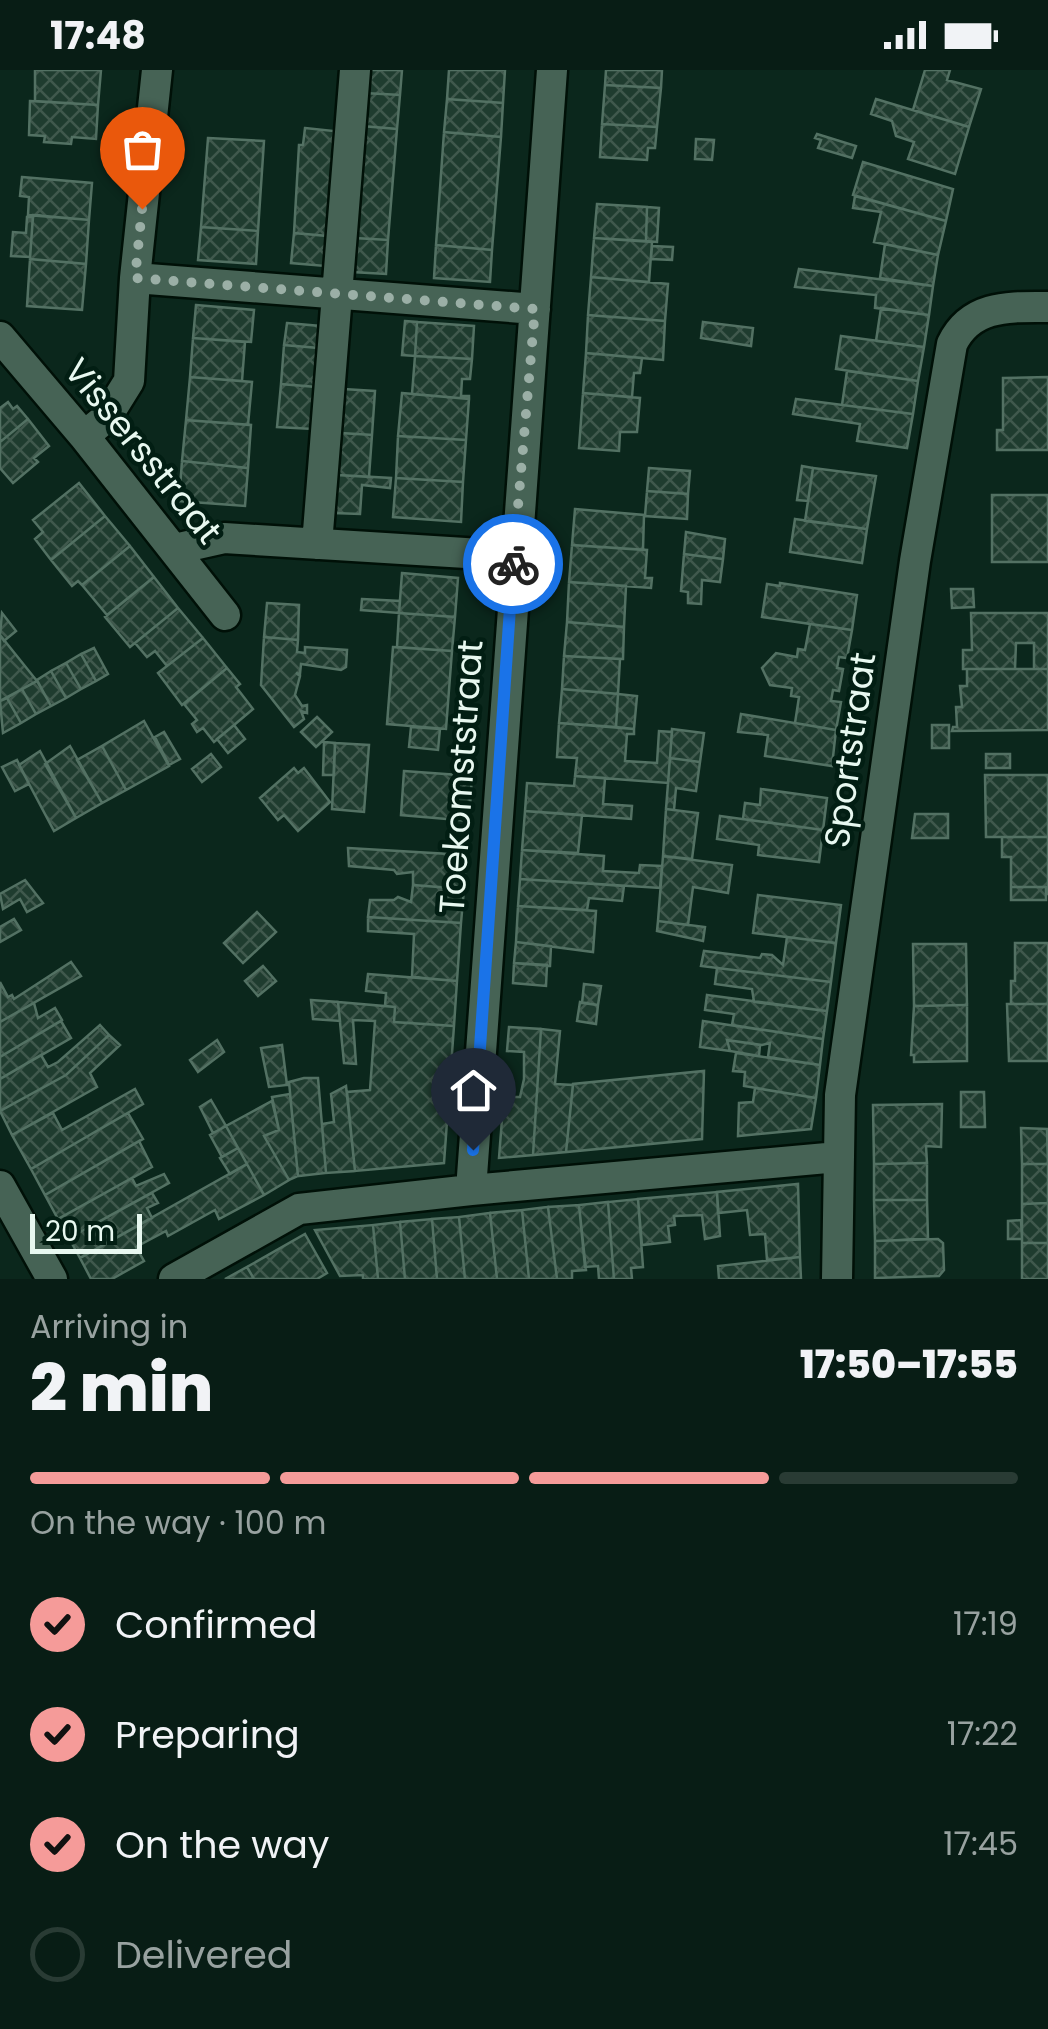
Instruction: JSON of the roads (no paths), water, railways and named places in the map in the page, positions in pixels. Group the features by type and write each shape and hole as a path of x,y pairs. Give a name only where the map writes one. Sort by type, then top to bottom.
{"street":[{"path":"84,436 106,418 129,381 135,278 157,70"},
{"path":"317,544 355,70"},
{"name":"Toekomststraat","path":"470,1190 552,70"},
{"path":"135,278 535,309"},
{"name":"Sportstraat","path":"838,1279 840,1095 915,561 952,344 966,324 991,309 1048,307"},
{"name":"Vissersstraat","path":"0,337 225,614"},
{"path":"174,549 224,538 514,556"},
{"path":"174,1279 299,1209 838,1158"},
{"path":"0,1186 52,1279"}]}
